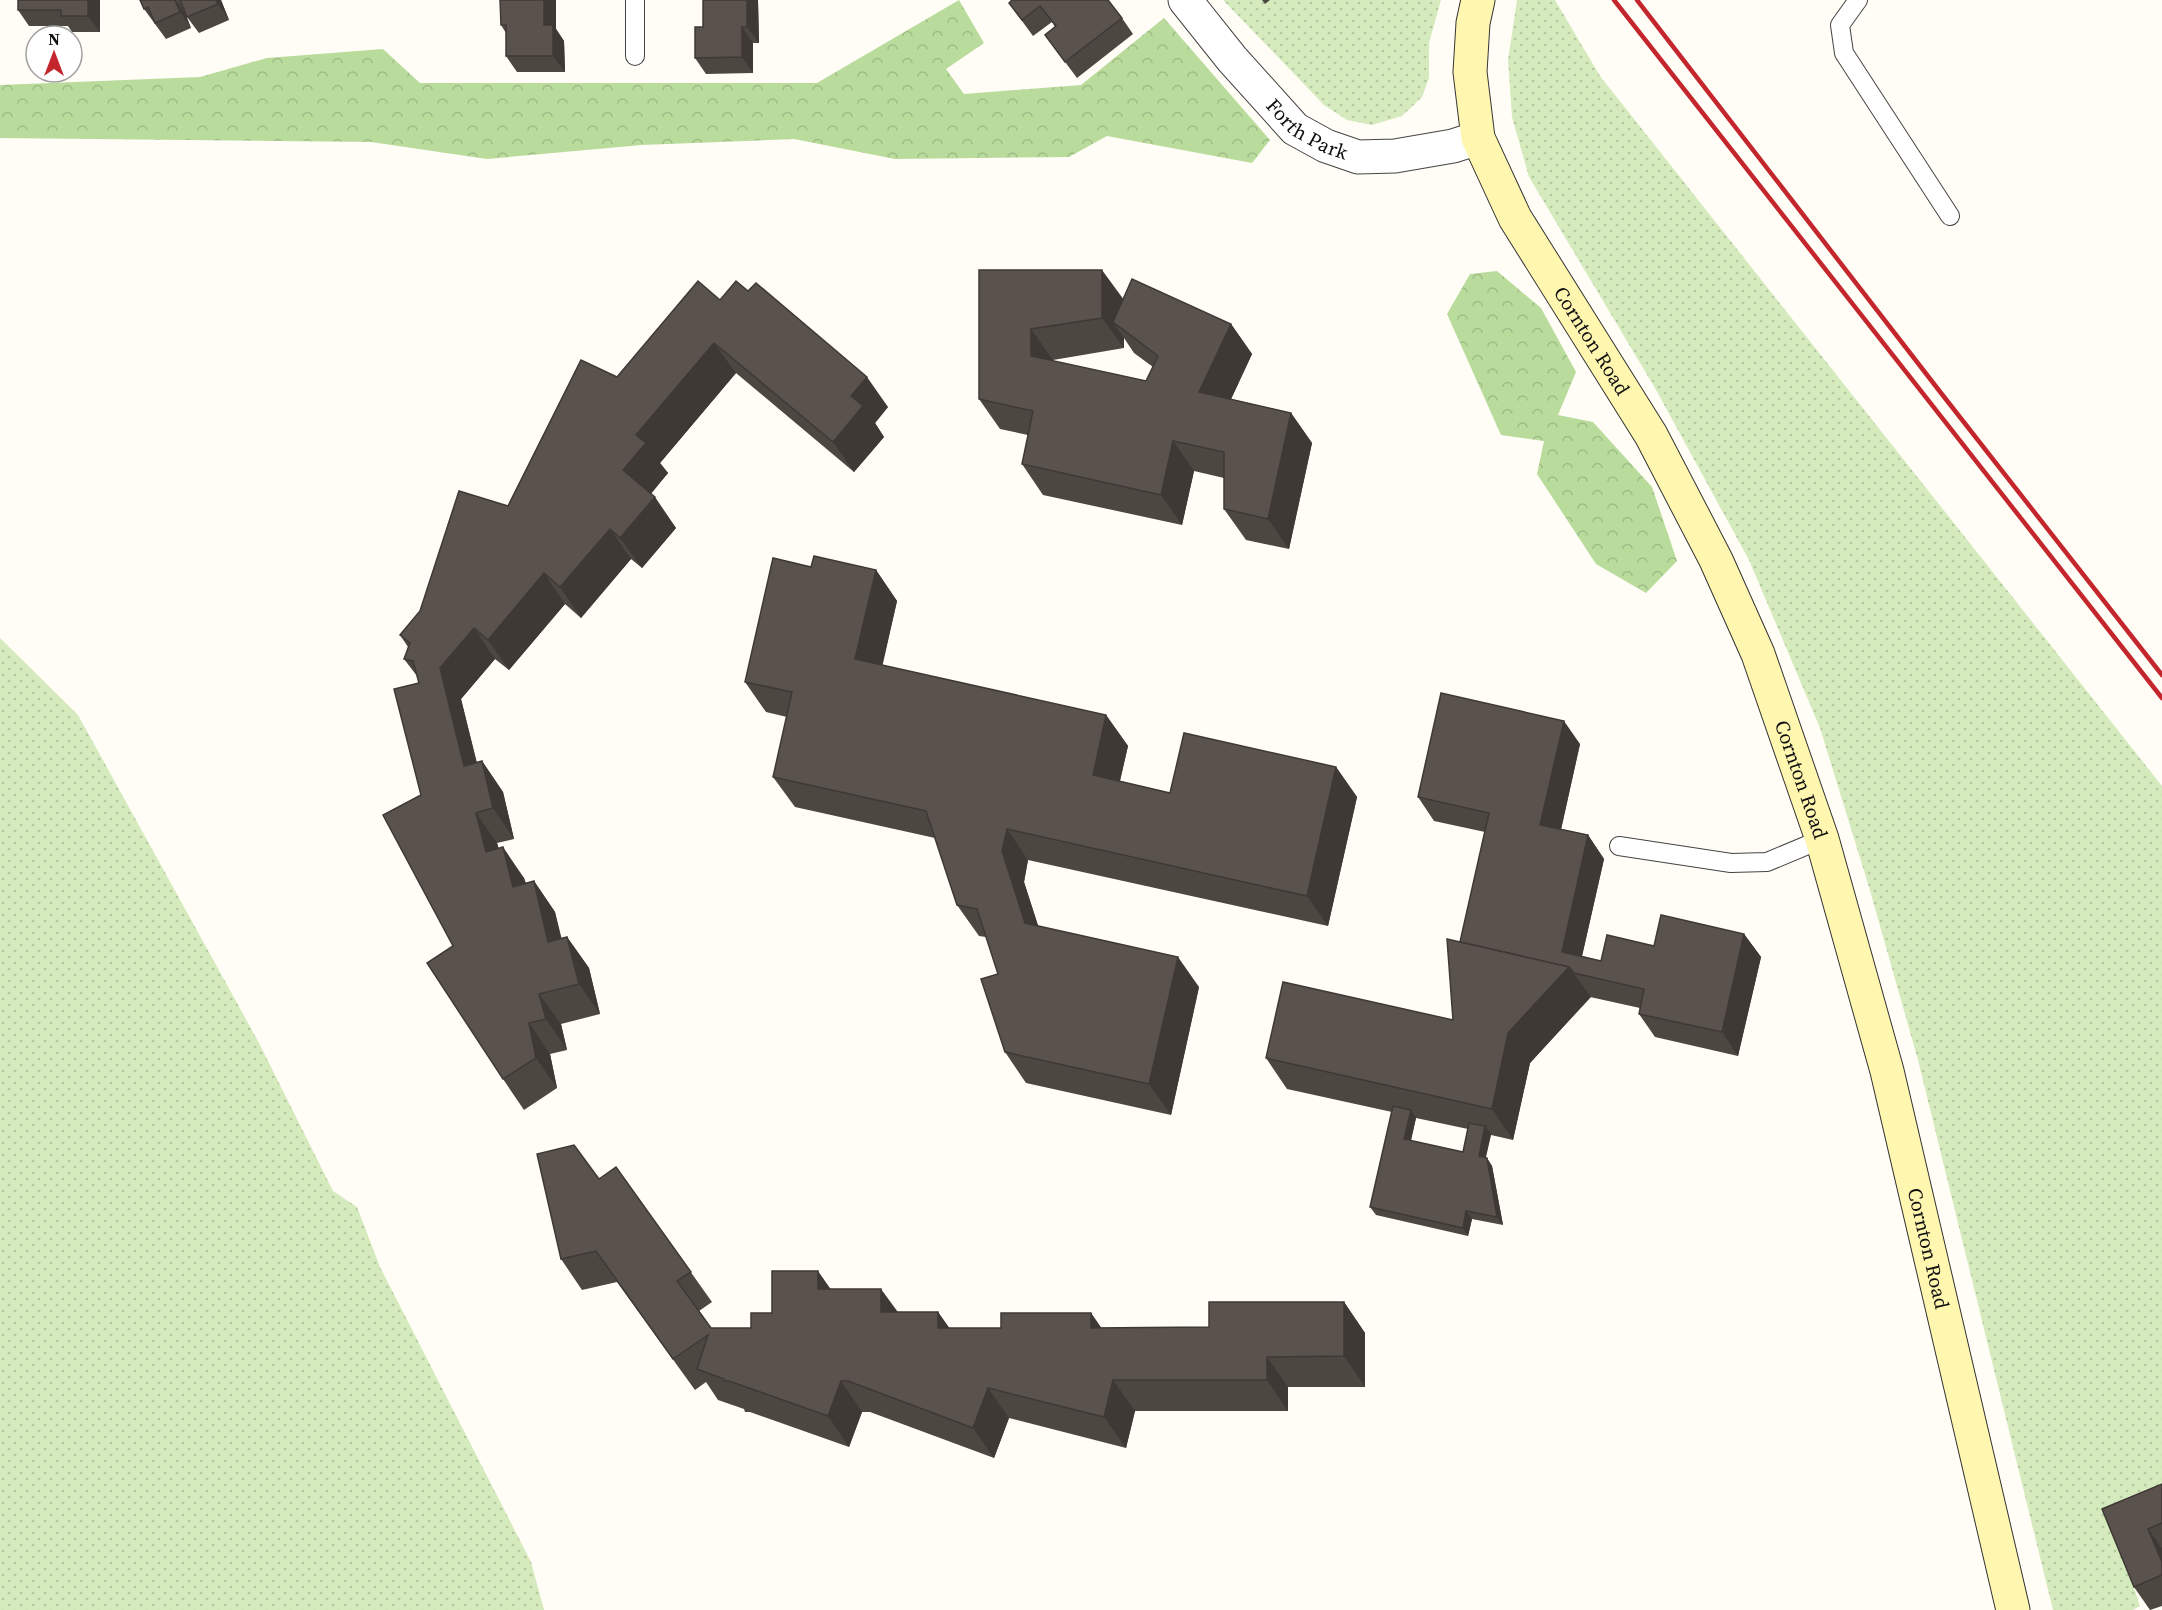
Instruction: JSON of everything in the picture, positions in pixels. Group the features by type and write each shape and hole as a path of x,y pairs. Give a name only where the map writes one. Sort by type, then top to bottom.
{"main road":[{"name":"Cornton Road","path":"1478,0 1473,23 1470,72 1478,138 1515,218 1651,435 1716,560 1758,654 1822,839 1887,1071 2013,1610"}],"street":[{"name":"Forth Park","path":"1185,0 1232,59 1295,129 1326,146 1359,157 1395,156 1453,146 1478,138"}],"lane":[{"path":"635,0 635,56"},
{"path":"1858,0 1840,25 1844,53 1950,216"},
{"path":"1620,846 1731,863 1767,862 1822,839"}],"green space":[{"path":"959,0 984,43 946,69 964,94 1081,85 1164,18 1270,140 1252,163 1107,136 1069,157 895,159 794,139 642,145 487,159 371,142 0,138 0,85 84,84 84,82 200,77 267,58 383,49 420,83 817,83"},
{"path":"1223,0 1441,0 1429,43 1429,78 1422,97 1402,116 1372,125 1347,120 1324,105"},
{"path":"1517,0 1555,0 1600,76 2162,786 2162,1507 2114,1527 2140,1606 2133,1610 2053,1610 1918,1060 1869,887 1820,728 1749,560 1655,388 1529,177 1512,117 1508,60"},
{"path":"1497,271 1541,308 1576,372 1558,415 1593,422 1652,487 1677,561 1646,593 1596,564 1537,474 1544,441 1501,435 1447,314 1470,274"},
{"path":"0,638 78,715 258,1041 333,1191 357,1207 380,1267 531,1562 544,1610 0,1610"}],"building":[{"path":"18,0 88,0 88,16 61,16 61,10 18,10"},
{"path":"140,0 175,0 180,12 155,23 148,7 144,9"},
{"path":"180,0 216,0 218,4 187,17"},
{"path":"500,0 544,0 544,25 553,25 553,56 506,56 506,25 501,25"},
{"path":"703,0 747,0 747,27 742,27 742,57 695,58 695,27 703,27"},
{"path":"1012,0 1108,0 1122,18 1065,62 1045,35 1056,26 1040,6 1022,20 1009,3"},
{"path":"979,270 1102,270 1102,318 1031,329 1031,356 1146,381 1158,356 1113,322 1132,279 1231,324 1199,392 1291,413 1268,519 1224,509 1224,452 1173,441 1161,495 1022,464 1033,411 979,399"},
{"path":"698,281 720,300 736,281 748,291 756,283 867,377 851,396 863,406 833,442 714,343 636,435 646,443 623,470 655,497 620,538 610,529 560,587 544,573 488,640 474,628 440,668 464,766 482,761 493,808 476,813 486,852 503,847 513,887 534,881 548,942 567,937 579,984 539,994 546,1019 529,1023 536,1058 503,1079 427,963 453,946 383,815 421,795 394,689 419,683 413,661 404,659 410,643 400,635 420,611 459,491 508,506 581,360 617,377"},
{"path":"814,556 876,570 855,659 1106,715 1093,775 1170,793 1184,733 1336,767 1307,896 1007,829 1002,851 1025,923 1178,957 1149,1084 1005,1052 981,979 998,974 977,909 957,905 926,811 773,777 792,692 745,682 773,558 811,567"},
{"path":"1441,693 1564,721 1540,825 1588,835 1562,952 1601,961 1607,935 1654,946 1661,915 1744,934 1722,1032 1639,1014 1644,989 1574,973 1569,967 1460,942 1489,813 1418,797"},
{"path":"1447,939 1569,967 1508,1033 1492,1109 1266,1058 1283,982 1453,1020"},
{"path":"1393,1106 1411,1110 1404,1139 1463,1152 1469,1123 1485,1126 1479,1156 1487,1158 1497,1217 1466,1211 1463,1228 1370,1207"},
{"path":"574,1145 599,1179 616,1167 691,1272 677,1281 711,1328 751,1328 751,1313 772,1313 772,1271 818,1271 818,1289 881,1289 881,1312 938,1312 938,1328 1001,1328 1001,1313 1091,1313 1091,1328 1209,1327 1209,1302 1344,1302 1344,1356 1267,1357 1267,1380 1113,1380 1104,1417 988,1388 973,1428 848,1381 841,1381 828,1416 724,1381 724,1379 697,1369 708,1335 673,1359 596,1251 561,1259 537,1154"},
{"path":"2162,1484 2162,1523 2148,1529 2162,1562 2162,1575 2134,1587 2102,1509"}],"railway":[{"path":"1614,0 2162,698"},
{"path":"1637,0 2162,675"}]}
